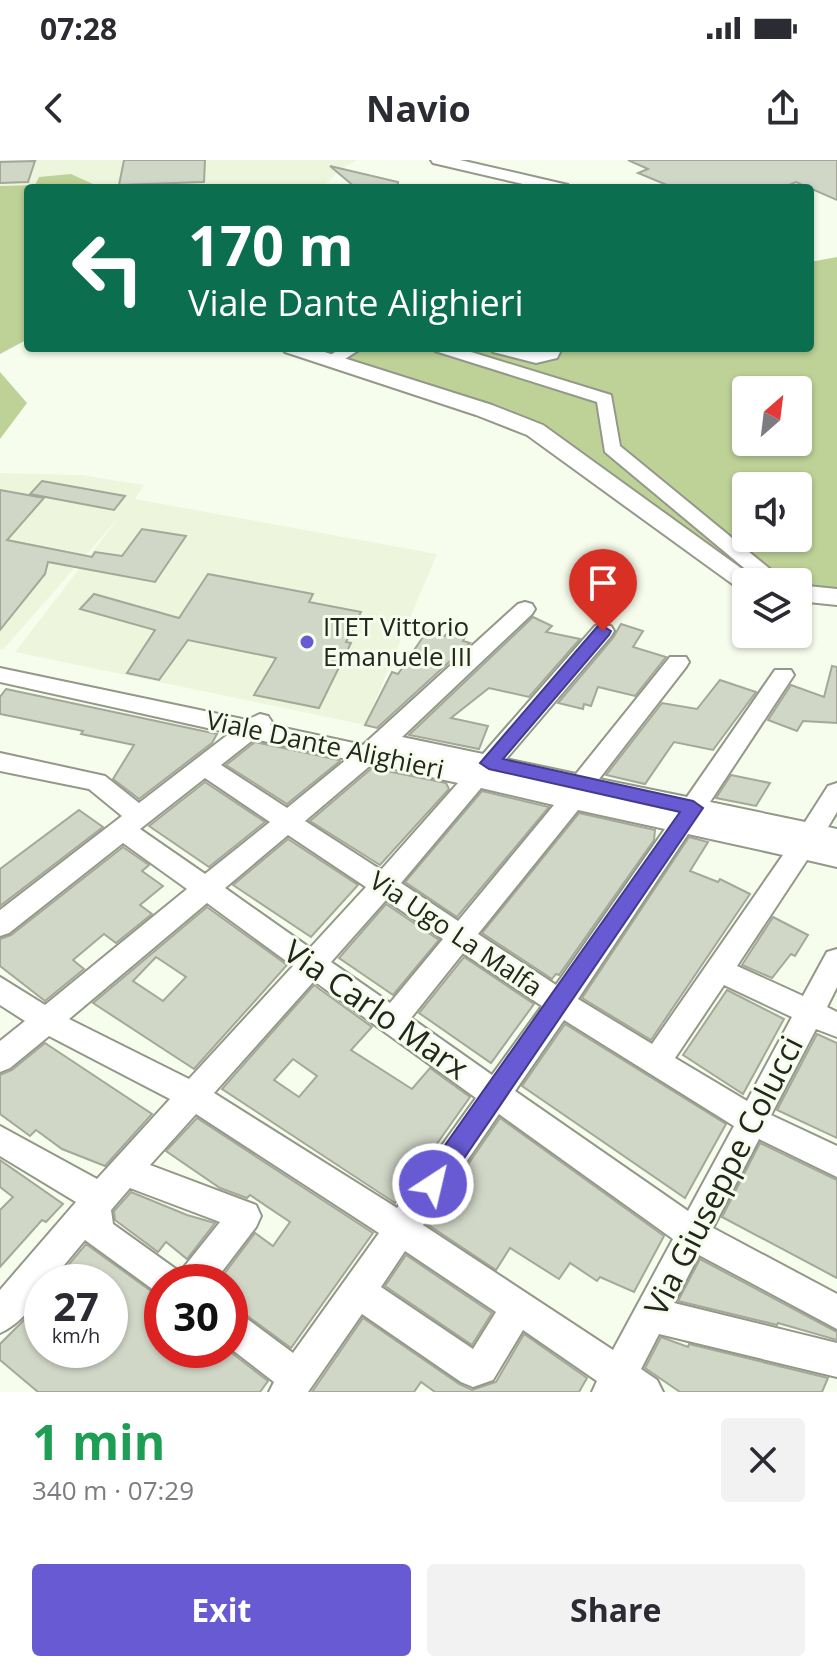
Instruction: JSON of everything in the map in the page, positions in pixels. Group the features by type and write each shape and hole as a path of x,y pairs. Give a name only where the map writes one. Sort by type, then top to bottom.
{"main road":[{"path":"439,160 544,184"},
{"path":"304,352 484,410 535,430 740,568"},
{"path":"516,352 536,357 545,357 549,352"},
{"path":"812,594 837,597"}],"street":[{"path":"331,361 347,352"},
{"path":"454,352 605,399 611,448 745,568"},
{"path":"0,1059 377,747 525,609"},
{"path":"0,1316 94,1205 383,886 603,631"},
{"name":"Viale Dante Alighieri","path":"0,659 259,723"},
{"path":"392,1021 678,662"},
{"name":"Viale Dante Alighieri","path":"0,675 259,723 483,770 806,841 837,857"},
{"path":"248,1344 292,1385 560,1003 783,675"},
{"path":"0,925 259,723"},
{"name":"Via Carlo Marx","path":"0,762 96,782 130,822 204,889 694,1235 837,1312"},
{"name":"Via Ugo La Malfa","path":"206,767 560,1003 754,1122 837,1162"},
{"path":"656,1062 837,792"},
{"name":"Viale Dante Alighieri","path":"806,841 837,839"},
{"name":"Via Giuseppe Colucci","path":"625,1386 652,1315 754,1122 823,1019 837,960"},
{"path":"718,970 823,1019"},
{"path":"0,989 46,1021 194,1097 401,1228 518,1307 625,1386"},
{"path":"0,1140 87,1190 94,1205 98,1233 144,1265"},
{"path":"126,1171 245,1216 207,1264"},
{"path":"358,1291 473,1370 481,1368 518,1307"},
{"path":"652,1315 837,1360"}],"shaded area":[{"path":"0,160 357,160 340,170 326,184 93,184 71,174 38,184 0,186"},
{"name":"ITET Vittorio Emanuele III","path":"0,473 81,475 144,485 135,499 437,554 365,725 15,652 120,516 3,650 0,649"}],"green space":[{"path":"71,174 93,184 36,184 39,177"},
{"path":"24,185 24,341 0,354 0,186"},
{"path":"837,257 837,590 812,588 812,568 736,568 580,456 547,427 428,384 320,352 814,352 814,261"},
{"path":"0,372 27,403 0,439"}],"building":[{"path":"124,160 205,160 204,182 119,184"},
{"path":"628,160 837,160 837,200 814,190 814,184 796,182 664,184 638,173 648,169"},
{"path":"35,161 28,182 0,183 0,162"},
{"path":"330,166 398,182 398,184 351,184"},
{"path":"42,481 125,496 114,510 30,494"},
{"path":"0,490 44,498 7,540 92,557 95,552 122,556 142,529 186,536 155,582 48,562 45,574 0,630"},
{"name":"ITET Vittorio Emanuele III","path":"208,574 313,594 309,602 361,612 346,642 351,643 319,708 254,695 276,658 188,640 159,680 127,673 155,630 80,609 94,594 179,618"},
{"path":"533,617 552,626 546,632 580,639 529,697 489,688 451,718 488,726 479,749 409,735"},
{"path":"621,624 643,631 633,647 666,657 635,696 598,687 591,706 584,704 583,709 558,703 613,638"},
{"path":"427,631 445,636 448,632 465,637 463,641 470,643 377,728 365,725 392,672 398,674"},
{"path":"832,666 837,667 837,723 803,721 797,731 768,720 791,685 824,697"},
{"path":"720,680 756,692 713,750 674,742 645,784 606,775 662,703 697,709"},
{"path":"6,689 217,734 212,743 139,799 113,779 134,745 0,714 0,697"},
{"path":"255,742 340,761 287,804 226,765"},
{"path":"372,768 446,783 449,789 380,865 310,821"},
{"path":"731,775 770,783 756,806 716,798"},
{"path":"205,782 265,822 209,867 149,826"},
{"path":"482,791 549,807 457,917 405,882"},
{"path":"79,810 103,827 0,906 0,869"},
{"path":"579,813 655,830 654,840 559,975 552,979 482,933"},
{"path":"689,837 708,842 690,871 718,882 720,879 750,894 651,1040 582,998"},
{"path":"288,839 358,885 311,937 233,885"},
{"path":"123,847 149,865 142,871 163,886 140,905 152,914 116,943 104,934 73,960 84,969 45,1001 0,966 0,939 11,935"},
{"path":"386,904 439,940 393,995 339,958"},
{"path":"207,907 287,965 194,1069 93,1003","holes":["156,957 186,977 163,1001 133,981"]},
{"path":"773,917 808,935 795,956 791,954 772,978 742,965"},
{"path":"464,957 534,1004 491,1063 419,1013"},
{"path":"314,985 372,1027 351,1050 412,1089 430,1068 470,1097 395,1203 222,1089","holes":["293,1059 317,1076 299,1097 274,1080"]},
{"path":"727,990 784,1019 743,1094 683,1055"},
{"path":"565,1024 726,1124 685,1198 522,1086"},
{"path":"817,1034 837,1043 837,1138 777,1110"},
{"path":"45,1043 152,1114 105,1166 62,1149 36,1130 30,1136 0,1114 0,1075 12,1070"},
{"path":"197,1118 373,1233 291,1348 248,1316 248,1264 232,1264 255,1233 273,1246 290,1222 250,1195 247,1198 220,1188 166,1151"},
{"path":"500,1118 664,1236 634,1292 600,1277 597,1281 570,1263 559,1279 510,1248 496,1270 427,1224"},
{"path":"760,1143 837,1180 837,1278 722,1217"},
{"path":"0,1160 63,1204 46,1222 42,1220 0,1267 0,1210 13,1197 0,1187"},
{"path":"131,1192 215,1223 187,1259 166,1242 158,1252 115,1220 114,1211"},
{"path":"86,1244 114,1264 69,1264"},
{"path":"406,1255 492,1313 472,1345 385,1286"},
{"path":"700,1259 837,1332 837,1340 778,1323 678,1301"},
{"path":"128,1274 144,1286 144,1368 248,1368 248,1366 268,1381 260,1392 38,1392 0,1360 0,1344 24,1320 24,1368 128,1368"},
{"path":"363,1318 472,1390 496,1382 524,1334 587,1378 579,1392 435,1392 421,1382 414,1392 312,1392"},
{"path":"661,1337 688,1347 689,1344 828,1378 822,1392 680,1392 645,1368"}],"place":[{"name":"ITET Vittorio Emanuele III","path":"307,642"}],"route":[{"path":"433,1184 693,808 489,763 603,631"}]}
